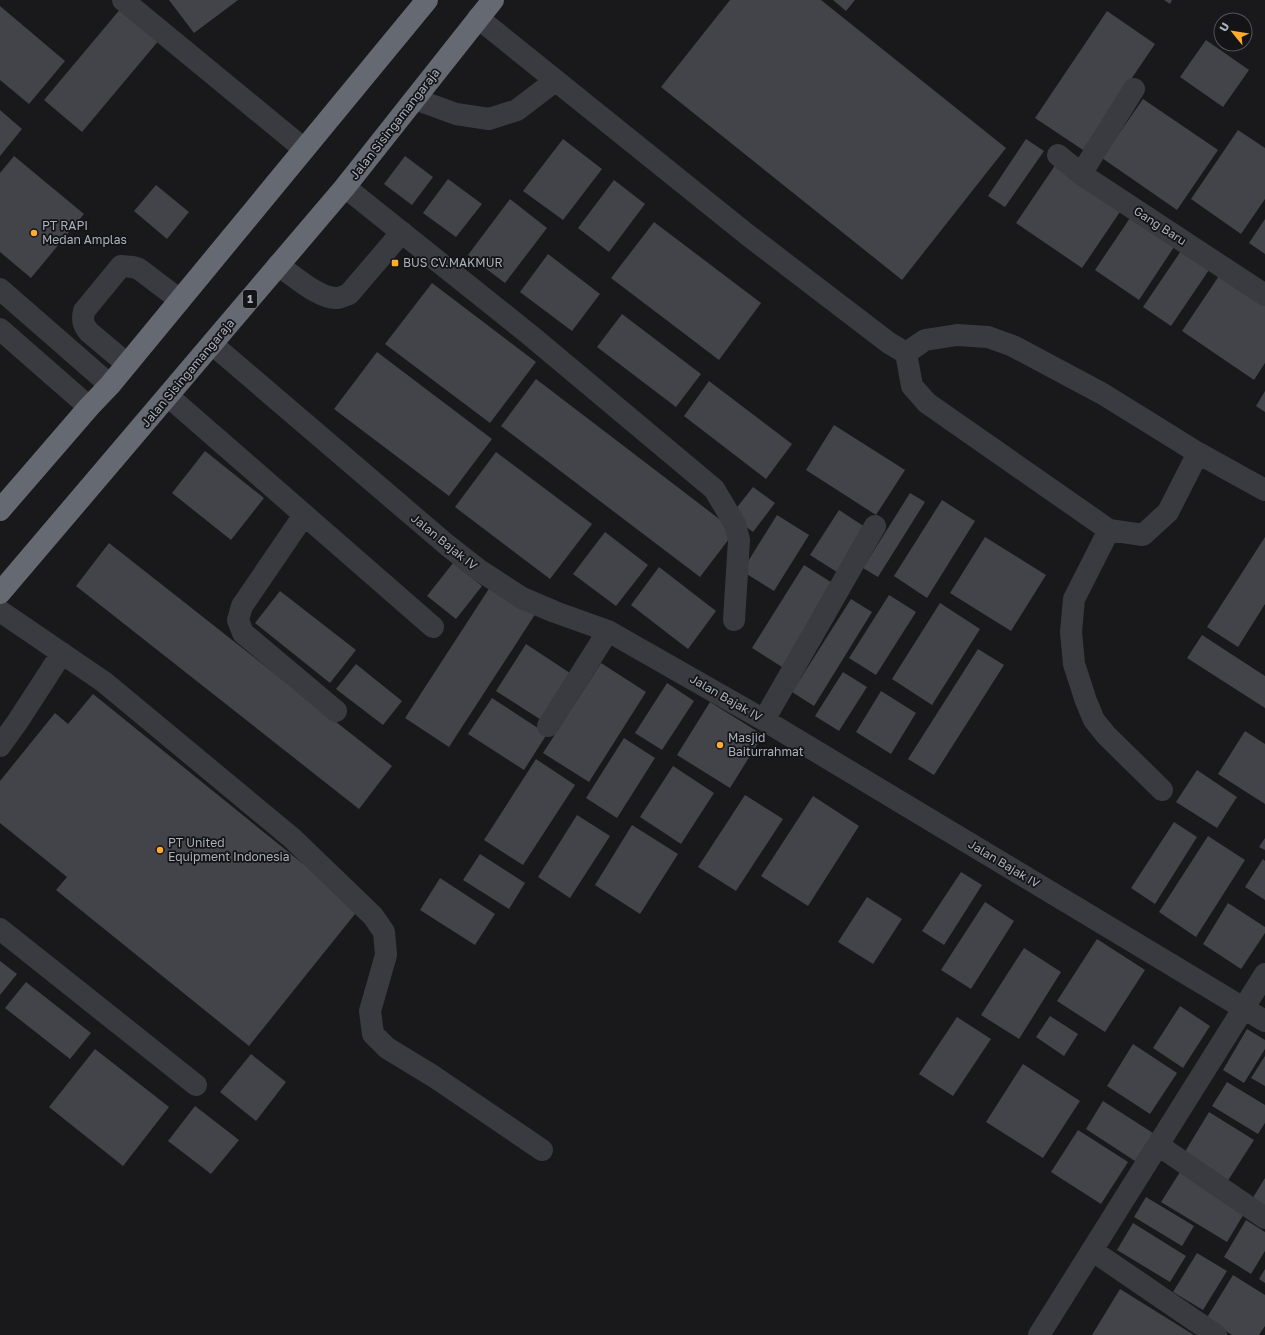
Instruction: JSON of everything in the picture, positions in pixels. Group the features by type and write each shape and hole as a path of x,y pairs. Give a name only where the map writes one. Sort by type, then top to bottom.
{"highway":[{"path":"0,510 89,407 110,385 427,0"},
{"name":"Jalan Sisingamangaraja","path":"0,593 345,187 493,0"}],"street":[{"path":"122,0 304,149"},
{"path":"478,18 750,236 890,343 906,353 912,386 926,404 1109,530 1143,535 1168,512 1198,452"},
{"path":"415,99 456,114 489,119 517,110 555,81"},
{"path":"1081,174 1134,89"},
{"name":"Gang Baru","path":"1058,155 1081,174 1265,295"},
{"path":"345,187 530,335 714,489 735,524 739,540 734,620"},
{"path":"278,264 307,286 324,296 337,298 349,294 402,232"},
{"path":"127,364 89,332 84,326 82,318 84,311 121,266 139,269 180,300"},
{"path":"0,289 110,385"},
{"path":"906,353 925,340 957,335 988,337 1013,346 1103,394 1198,452 1265,490"},
{"path":"3,337 89,407"},
{"name":"Jalan Bajak IV","path":"212,344 447,545 479,570 522,598 555,612 608,631 764,720 1265,1021"},
{"path":"168,396 433,627"},
{"path":"304,515 242,606 238,620 243,633 336,712"},
{"path":"764,720 875,526"},
{"path":"1109,530 1074,599 1071,632 1074,664 1094,720 1106,735 1162,790"},
{"path":"0,611 104,682 292,838 373,916 384,932 386,955 370,1011 374,1034 387,1048 433,1076 542,1150"},
{"path":"548,726 608,631"},
{"path":"0,746 18,722 62,653"},
{"path":"0,929 196,1085"},
{"path":"1039,1335 1265,974"},
{"path":"1158,1145 1265,1218"},
{"path":"1093,1251 1216,1335"}],"building":[{"path":"169,0 238,0 194,33"},
{"path":"730,0 821,0 1006,148 902,280 661,87"},
{"path":"833,0 855,0 846,11"},
{"path":"1164,0 1172,0 1170,4"},
{"path":"0,6 65,61 29,104 0,80"},
{"path":"122,7 160,39 82,132 44,100"},
{"path":"1107,11 1155,44 1083,150 1035,118"},
{"path":"1206,40 1213,45 1213,52 1223,52 1249,70 1223,107 1180,77"},
{"path":"1143,99 1218,150 1177,210 1102,158"},
{"path":"0,110 22,129 0,156"},
{"path":"1238,130 1265,148 1265,199 1241,234 1191,199"},
{"path":"563,139 602,169 563,220 523,191"},
{"path":"1026,139 1044,151 1005,207 988,196"},
{"name":"PT RAPI Medan Amplas","path":"14,156 84,214 31,278 0,252 0,173"},
{"path":"405,156 433,177 412,205 384,184"},
{"path":"1058,161 1124,206 1082,268 1016,223"},
{"path":"448,179 482,204 456,237 423,213"},
{"path":"614,180 645,204 609,252 578,228"},
{"path":"156,185 189,212 167,239 134,211"},
{"path":"510,199 547,228 505,283 468,255"},
{"path":"1134,212 1178,241 1139,300 1095,270"},
{"path":"1265,219 1265,254 1249,243"},
{"path":"654,222 761,303 719,360 611,278"},
{"path":"1185,245 1213,264 1171,326 1143,307"},
{"path":"548,254 600,294 572,331 520,292"},
{"path":"1221,273 1265,303 1265,363 1254,380 1182,331"},
{"path":"432,283 536,362 490,423 385,344"},
{"path":"622,314 701,374 676,407 597,347"},
{"path":"377,352 492,439 449,496 334,409"},
{"path":"536,379 735,531 700,577 501,426"},
{"path":"709,381 792,444 766,479 684,416"},
{"path":"1265,391 1265,412 1256,406"},
{"path":"834,425 905,470 876,515 806,470"},
{"path":"205,451 264,498 231,540 172,493"},
{"path":"496,452 592,524 550,579 455,507"},
{"path":"753,487 775,503 753,532 731,515"},
{"path":"910,493 925,502 878,577 863,568"},
{"path":"942,500 975,521 927,598 894,576"},
{"path":"839,510 868,529 840,574 810,555"},
{"path":"777,515 809,535 774,591 742,571"},
{"path":"605,532 648,565 616,606 573,574"},
{"path":"985,537 1046,575 1011,631 950,593"},
{"path":"1265,537 1265,604 1238,647 1207,627"},
{"path":"109,543 392,766 359,809 76,586"},
{"path":"453,563 482,586 456,619 427,596"},
{"path":"804,565 834,584 782,667 752,648"},
{"path":"659,567 716,611 688,649 631,605"},
{"path":"492,584 536,613 449,747 405,718"},
{"path":"280,591 356,650 330,683 255,623"},
{"path":"889,595 916,612 876,675 849,658"},
{"path":"851,599 872,612 814,706 792,692"},
{"path":"940,603 980,629 932,705 892,679"},
{"path":"1202,635 1265,676 1265,708 1187,658"},
{"path":"526,644 576,677 546,723 496,691"},
{"path":"978,649 1004,665 934,775 908,759"},
{"path":"601,663 646,692 589,782 543,753"},
{"path":"356,664 402,701 383,725 336,689"},
{"path":"843,672 867,687 839,731 815,716"},
{"path":"667,683 694,701 662,750 635,733"},
{"path":"881,691 916,713 891,754 856,732"},
{"name":"PT United Equipment Indonesia","path":"93,694 359,909 249,1046 56,890 67,877 0,823 0,781 55,713 68,724"},
{"path":"492,698 547,734 524,770 468,734"},
{"name":"Masjid Baiturrahmat","path":"710,702 763,735 730,788 677,755"},
{"path":"1245,731 1265,744 1265,804 1218,774"},
{"path":"624,738 655,758 617,818 586,798"},
{"path":"536,759 575,785 523,865 484,840"},
{"path":"673,766 714,793 681,844 640,817"},
{"path":"1197,770 1237,797 1217,828 1176,802"},
{"path":"745,795 783,819 736,891 698,867"},
{"path":"813,796 859,826 808,906 761,876"},
{"path":"577,815 610,836 570,898 538,877"},
{"path":"1174,822 1197,837 1155,904 1131,888"},
{"path":"632,825 678,854 640,914 595,885"},
{"path":"1208,836 1245,860 1196,937 1159,912"},
{"path":"1265,838 1265,850 1259,847"},
{"path":"480,854 525,883 509,909 463,880"},
{"path":"1263,859 1265,861 1265,900 1245,887"},
{"path":"961,872 982,885 944,945 922,931"},
{"path":"440,878 495,914 475,945 420,910"},
{"path":"867,897 902,919 873,964 838,942"},
{"path":"985,902 1014,921 971,989 941,970"},
{"path":"1228,903 1265,927 1265,933 1241,969 1203,944"},
{"path":"1097,939 1145,970 1105,1032 1057,1001"},
{"path":"1024,948 1061,972 1019,1039 981,1015"},
{"path":"0,961 17,974 0,995"},
{"path":"26,982 91,1033 70,1059 5,1008"},
{"path":"1180,1006 1210,1026 1183,1068 1153,1048"},
{"path":"1050,1016 1078,1034 1064,1056 1036,1037"},
{"path":"957,1017 991,1039 953,1096 919,1074"},
{"path":"1247,1029 1265,1040 1265,1049 1244,1083 1223,1070"},
{"path":"1133,1044 1177,1073 1150,1114 1107,1086"},
{"path":"95,1049 169,1107 123,1166 49,1107"},
{"path":"251,1054 286,1082 256,1121 220,1092"},
{"path":"1265,1056 1265,1086 1251,1078"},
{"path":"1023,1064 1080,1101 1043,1158 986,1122"},
{"path":"1227,1082 1265,1105 1265,1123 1258,1134 1212,1106"},
{"path":"1103,1101 1153,1133 1135,1161 1086,1129"},
{"path":"195,1106 239,1140 211,1174 168,1141"},
{"path":"1209,1112 1254,1140 1227,1182 1183,1155"},
{"path":"1078,1130 1128,1162 1101,1204 1051,1172"},
{"path":"1180,1172 1245,1212 1227,1242 1161,1202"},
{"path":"1265,1178 1265,1214 1249,1204"},
{"path":"1146,1197 1194,1226 1182,1246 1134,1217"},
{"path":"1246,1220 1265,1232 1265,1251 1251,1274 1224,1257"},
{"path":"1133,1223 1186,1256 1170,1282 1117,1250"},
{"path":"1197,1253 1227,1271 1203,1310 1173,1292"},
{"path":"1265,1269 1265,1283 1259,1279"},
{"path":"1233,1275 1265,1295 1265,1326 1259,1335 1232,1335 1206,1319"},
{"path":"1120,1289 1194,1335 1092,1335"}],"place":[{"name":"PT RAPI Medan Amplas","path":"34,233"},
{"name":"BUS CV.MAKMUR","path":"395,263"},
{"name":"Masjid Baiturrahmat","path":"720,745"},
{"name":"PT United Equipment Indonesia","path":"160,850"}]}
